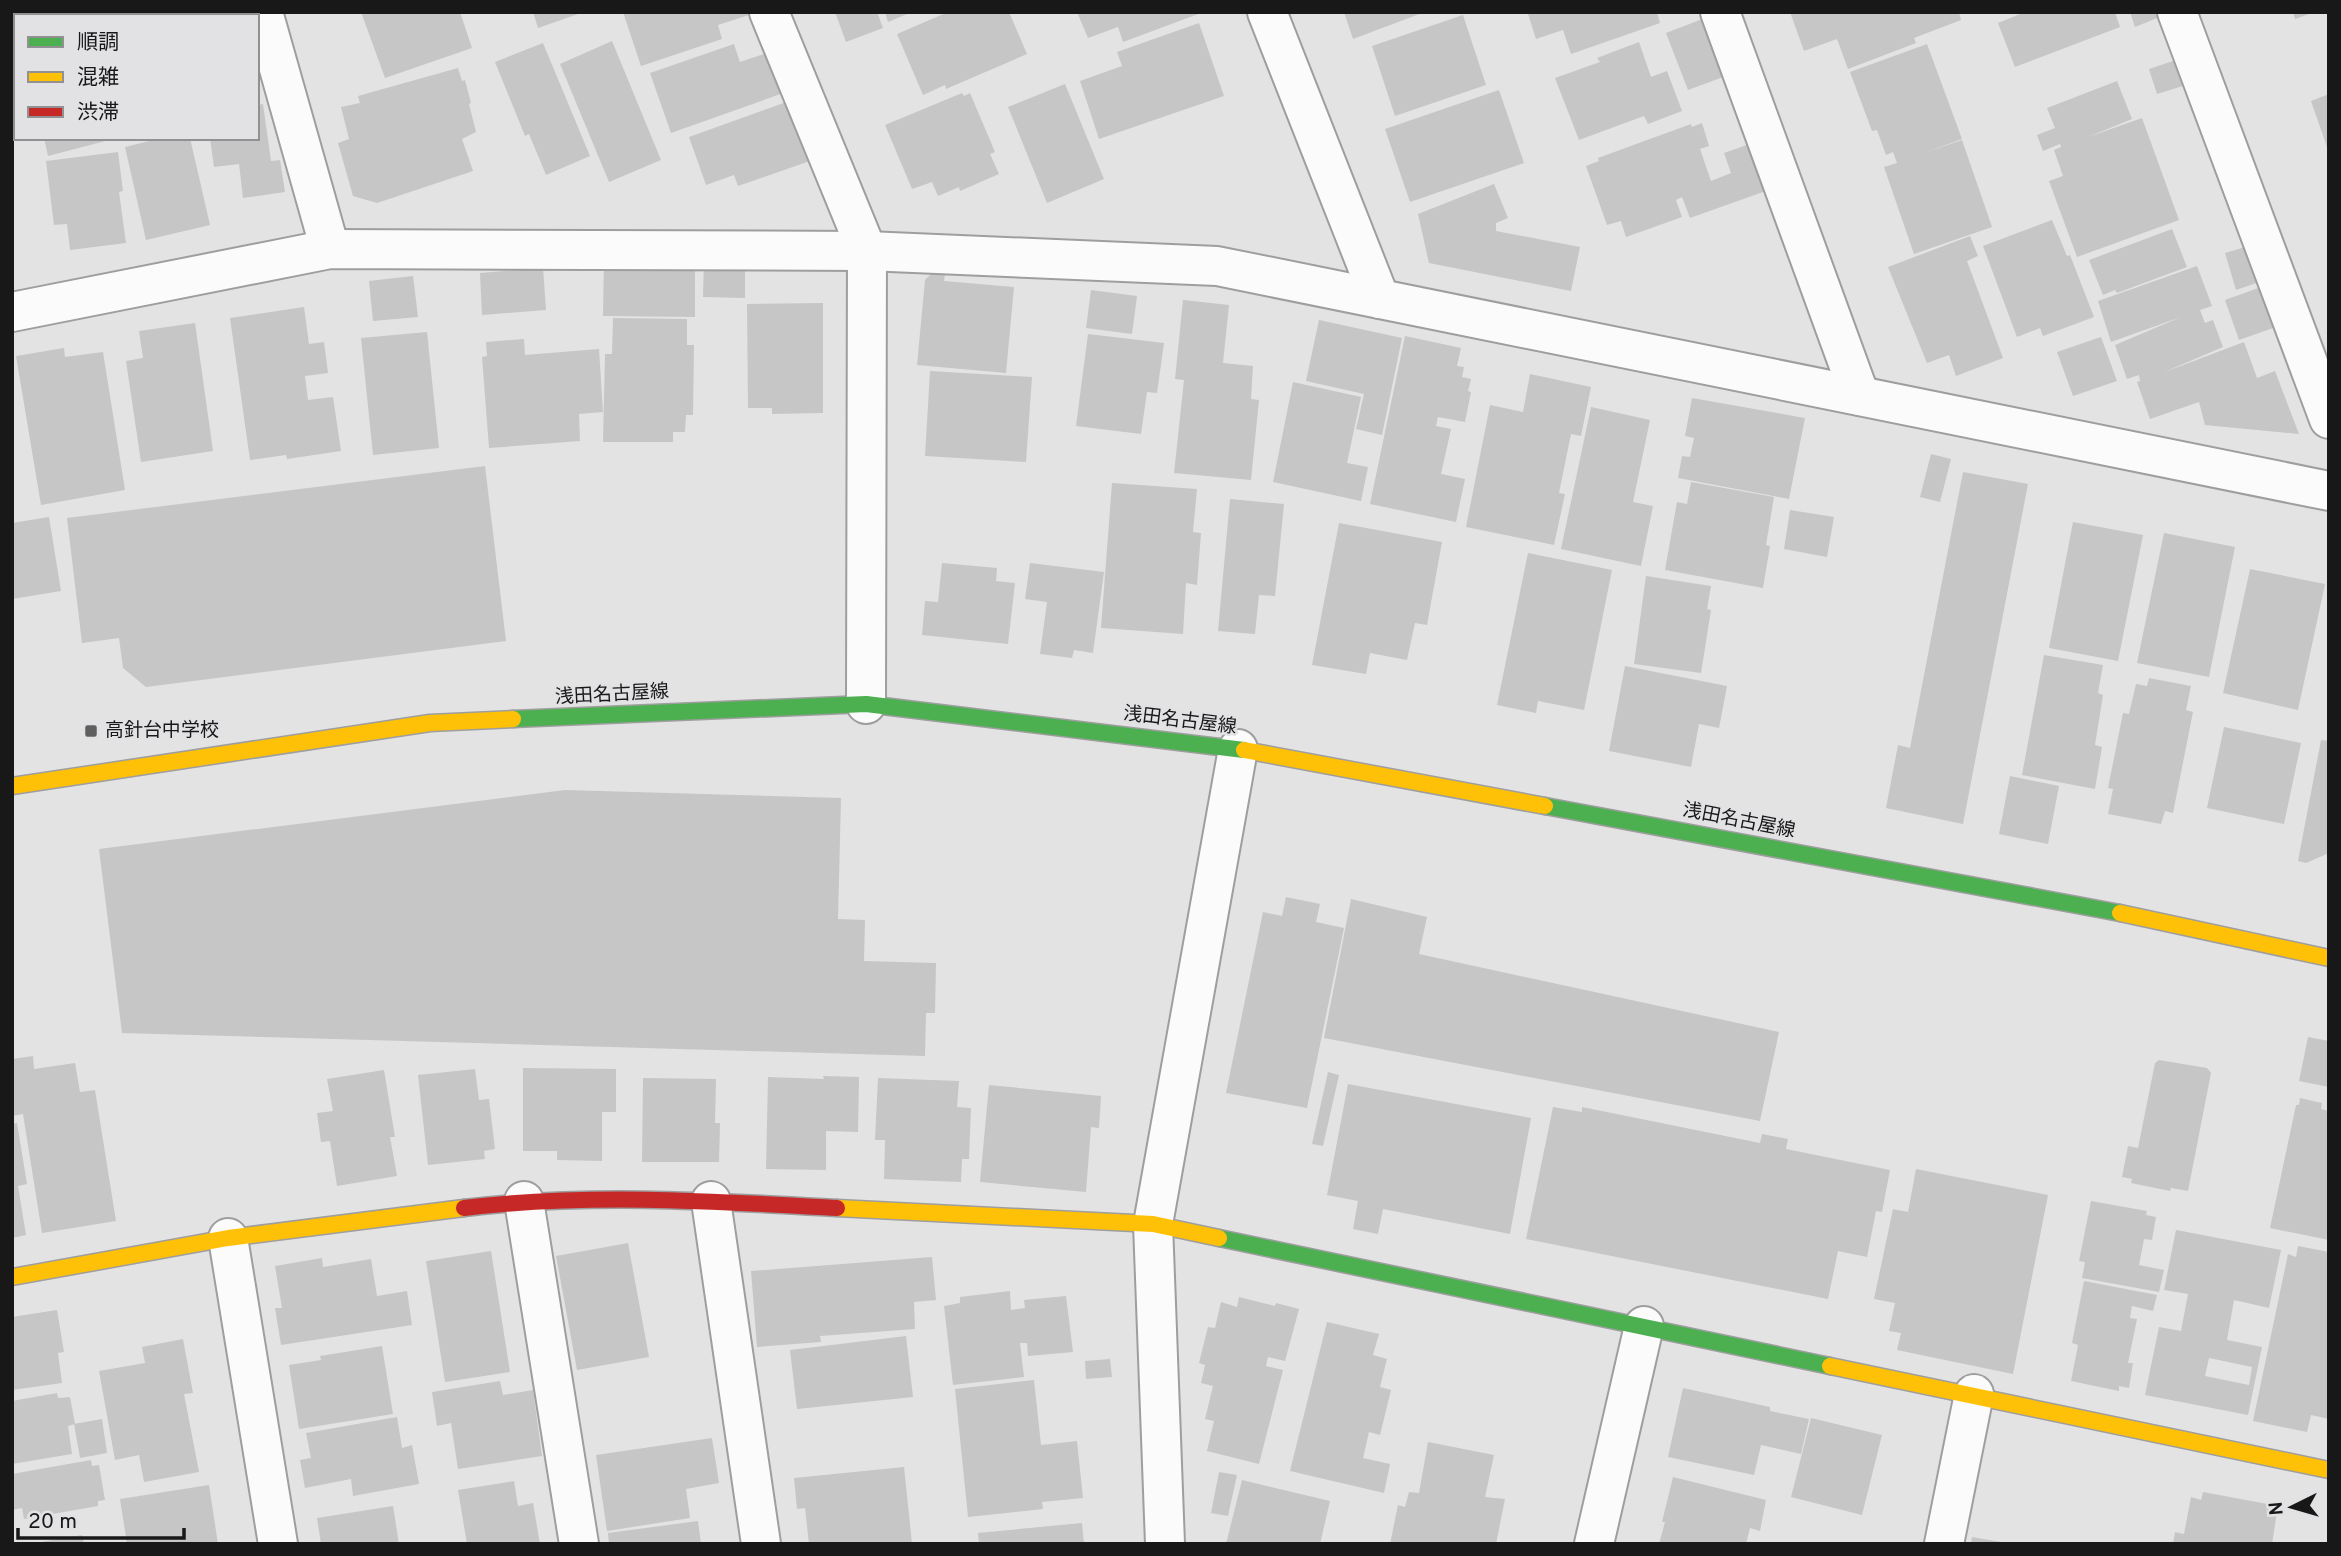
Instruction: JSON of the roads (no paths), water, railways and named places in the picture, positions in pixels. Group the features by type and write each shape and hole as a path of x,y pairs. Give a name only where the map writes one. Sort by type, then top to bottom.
{"street":[{"path":"263,12 330,250"},
{"path":"769,12 867,251 866,704"},
{"path":"1267,12 1380,299"},
{"path":"1720,12 1860,396"},
{"path":"2177,12 2329,419"},
{"path":"12,312 330,250 867,251 1217,266 2329,491"},
{"name":"浅田名古屋線","path":"12,786 430,723 866,704 1237,749 2135,916 2329,958"},
{"path":"1165,1544 1153,1224 1237,749"},
{"path":"524,1201 579,1544"},
{"path":"12,1277 228,1238 524,1201 711,1202 1153,1224 2329,1470"},
{"path":"711,1202 761,1544"},
{"path":"228,1238 278,1544"},
{"path":"1594,1544 1644,1326"},
{"path":"1944,1544 1974,1394"}],"place":[{"name":"高針台中学校","path":"91,731"}]}
